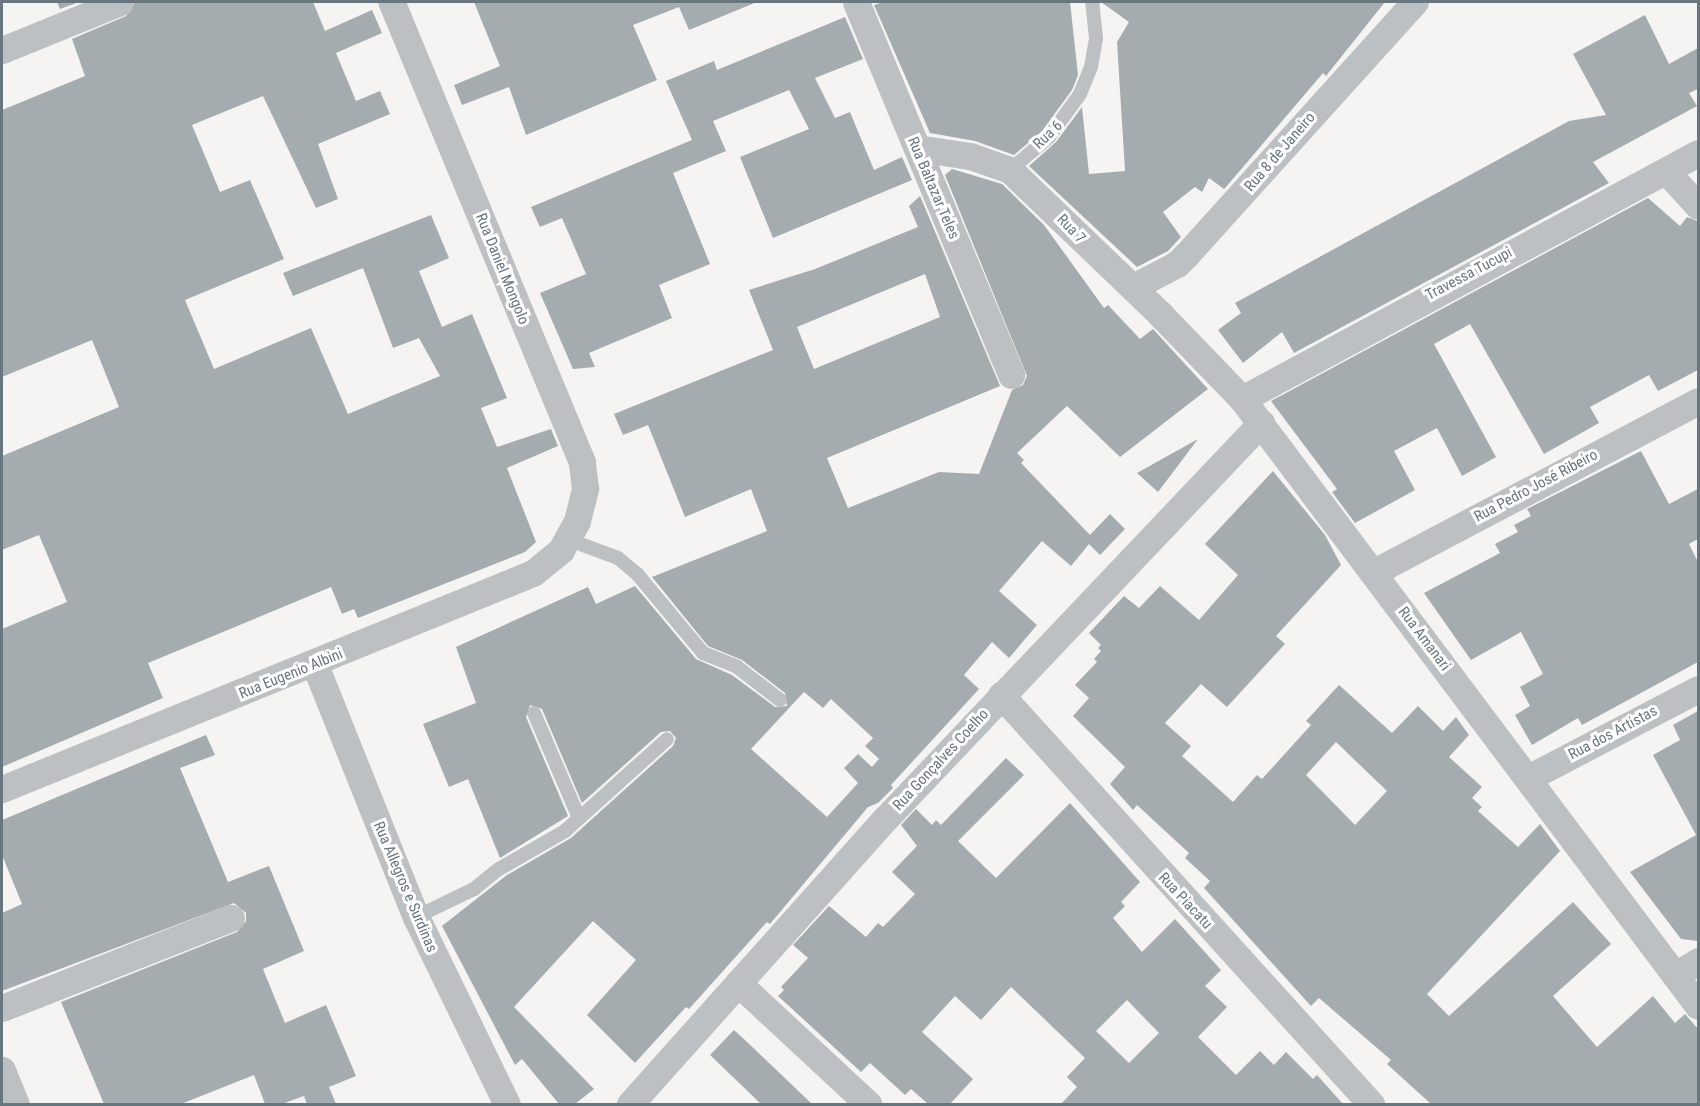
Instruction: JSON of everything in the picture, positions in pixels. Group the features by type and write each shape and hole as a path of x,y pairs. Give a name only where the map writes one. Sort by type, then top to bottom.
{"street":[{"path":"2,50 120,2"},
{"name":"Rua Daniel Mongolo","path":"392,2 582,462 585,488 577,521 567,539"},
{"name":"Rua Baltazar Teles","path":"856,2 1011,375"},
{"name":"Rua 8 de Janeiro","path":"1133,287 1177,264 1280,154 1415,2"},
{"path":"916,148 970,156 1010,170"},
{"name":"Travessa Tucupi","path":"1242,399 1698,153"},
{"name":"Rua 7","path":"1010,170 1133,287"},
{"path":"1666,171 1698,206"},
{"path":"1160,314 1177,264"},
{"name":"Rua Amanari","path":"1133,287 1242,399 1261,423 1698,1006"},
{"name":"Rua Pedro José Ribeiro","path":"1374,572 1698,401"},
{"name":"Rua Gonçalves Coelho","path":"630,1104 1001,695 1261,423"},
{"name":"Rua Eugenio Albini","path":"2,789 315,665 532,573 561,550 567,539"},
{"name":"Rua Allegros e Surdinas","path":"315,665 416,917 507,1104"},
{"name":"Rua dos Artistas","path":"1528,778 1698,689"},
{"name":"Rua Piacatu","path":"1001,695 1371,1104"},
{"path":"2,1008 231,918"},
{"path":"1675,975 1698,962"},
{"path":"738,983 868,1104"},
{"path":"2,1070 16,1104"}],"lane":[{"name":"Rua 6","path":"1010,170 1056,129 1080,94 1091,67 1096,38 1092,2"},
{"path":"567,539 618,558 638,575 703,653 737,667 780,700"},
{"path":"534,713 579,818"},
{"path":"416,917 474,889 499,869 565,831 667,739"}],"building":[{"path":"57,2 79,2 60,9"},
{"path":"135,2 313,2 325,31 372,10 382,33 336,53 356,101 380,91 390,114 318,144 338,199 316,208 263,96 192,125 220,192 250,180 284,259 185,300 214,369 311,328 348,414 440,376 419,338 393,348 363,268 293,296 283,273 431,215 449,258 419,271 442,327 472,314 507,398 481,408 497,447 551,429 558,446 507,468 536,542 525,552 358,618 354,609 342,614 331,587 148,663 163,698 2,767 2,629 67,602 39,535 2,550 2,456 119,407 92,340 2,377 2,110 85,76 72,39 126,16"},
{"path":"474,2 757,2 689,30 679,7 633,25 657,80 526,135 509,87 462,105 454,85 500,66"},
{"path":"883,2 1070,2 1078,75 1072,90 1042,131 1014,155 975,141 930,133 874,5"},
{"path":"1101,2 1385,2 1326,76 1323,73 1224,189 1209,178 1202,192 1195,187 1163,212 1181,237 1168,251 1137,267 1029,166 1056,142 1082,107 1089,174 1125,171 1117,42 1129,22"},
{"path":"1645,15 1669,64 1698,48 1698,89 1689,93 1697,106 1593,162 1609,183 1294,353 1282,332 1243,363 1218,330 1241,313 1235,303 1569,121 1606,115 1573,54"},
{"path":"845,17 863,59 815,78 835,118 850,112 874,170 902,157 912,180 773,238 740,157 809,129 789,90 713,121 726,151 673,173 710,264 659,285 672,318 589,353 595,367 573,369 540,293 586,274 562,218 540,227 531,207 692,140 666,81 714,61 717,70"},
{"path":"952,169 1002,184 1044,225 1104,308 1108,305 1140,339 1153,329 1208,389 1120,457 1067,406 1017,453 1024,460 1021,463 1090,535 1110,514 1125,529 1100,555 1089,544 1071,566 1042,541 999,591 1037,625 1009,658 992,642 964,675 979,689 891,785 893,788 878,803 868,807 770,924 767,922 689,1009 686,1007 635,1063 587,1015 636,960 593,921 514,1007 594,1089 575,1104 559,1104 522,1059 515,1065 442,926 507,875 571,838 673,746 676,738 670,731 661,732 582,803 542,709 530,705 526,717 568,816 500,858 468,779 449,787 423,724 476,703 456,647 588,587 596,604 635,586 696,659 732,675 775,707 787,706 785,693 742,660 708,646 652,577 767,531 751,489 685,517 648,425 623,435 614,414 773,350 749,290 815,269 918,227 909,206 920,196 1000,386 827,458 848,508 939,472 979,474 1012,390 1023,385 1027,376 945,175","holes":["925,274 940,317 814,369 797,327","804,692 823,708 831,699 873,738 865,746 879,759 872,767 858,754 844,768 858,783 827,817 751,749"]},
{"path":"1648,198 1680,226 1687,217 1698,221 1698,370 1658,391 1649,375 1590,407 1599,423 1544,454 1470,324 1434,344 1496,457 1462,476 1437,428 1394,451 1415,490 1355,523 1332,492 1337,489 1271,401"},
{"path":"1198,439 1158,492 1137,473"},
{"path":"1641,451 1669,504 1698,489 1698,539 1689,544 1698,562 1698,662 1582,725 1578,718 1532,745 1515,715 1530,706 1520,687 1543,674 1521,632 1471,660 1424,593 1500,553 1495,544 1518,532 1514,525 1531,516 1527,509"},
{"path":"1273,471 1325,535 1341,565 1276,636 1285,644 1227,707 1201,684 1165,723 1191,746 1182,756 1233,802 1257,775 1262,779 1311,725 1306,721 1339,685 1392,733 1418,706 1443,731 1456,717 1469,735 1449,757 1482,787 1472,798 1482,807 1478,811 1518,847 1540,824 1560,851 1427,994 1449,1016 1573,902 1611,944 1553,996 1597,1047 1653,996 1675,1023 1685,1014 1698,1029 1698,1104 1431,1104 1387,1064 1391,1060 1319,998 1311,1006 1204,888 1210,881 1185,858 1189,853 1137,805 1133,810 1110,784 1125,767 1073,716 1089,698 1075,685 1097,662 1094,659 1101,651 1098,648 1101,645 1089,633 1124,596 1139,608 1160,586 1199,620 1238,575 1205,544","holes":["1336,742 1387,791 1355,825 1306,775"]},
{"path":"1698,711 1698,941 1681,939 1630,872 1696,835 1653,755 1680,740 1673,725"},
{"path":"206,735 215,755 180,768 228,882 269,866 304,951 263,969 285,1023 326,1005 356,1076 329,1087 336,1104 307,1104 304,1096 282,1104 265,1104 254,1075 181,1104 104,1104 61,1002 237,932 246,921 246,913 234,903 2,991 2,913 22,904 2,855 2,820"},
{"path":"1006,758 1024,775 958,841 996,878 1070,803 1140,882 1121,902 1125,906 1113,918 1142,952 1175,919 1221,970 1205,986 1227,1007 1198,1037 1236,1075 1260,1051 1274,1065 1286,1052 1313,1079 1317,1075 1343,1104 1061,1104 1077,1087 1067,1077 1085,1058 1011,987 981,1020 955,996 922,1032 973,1079 950,1104 928,1104 911,1089 905,1095 870,1063 861,1072 778,996 784,990 781,987 808,958 793,945 829,906 866,937 878,923 883,927 915,894 892,872 917,846 901,825 916,809 932,825 936,820 941,825","holes":["1127,1000 1159,1033 1129,1063 1096,1031"]},
{"path":"734,1030 812,1104 761,1104 710,1055"}]}
